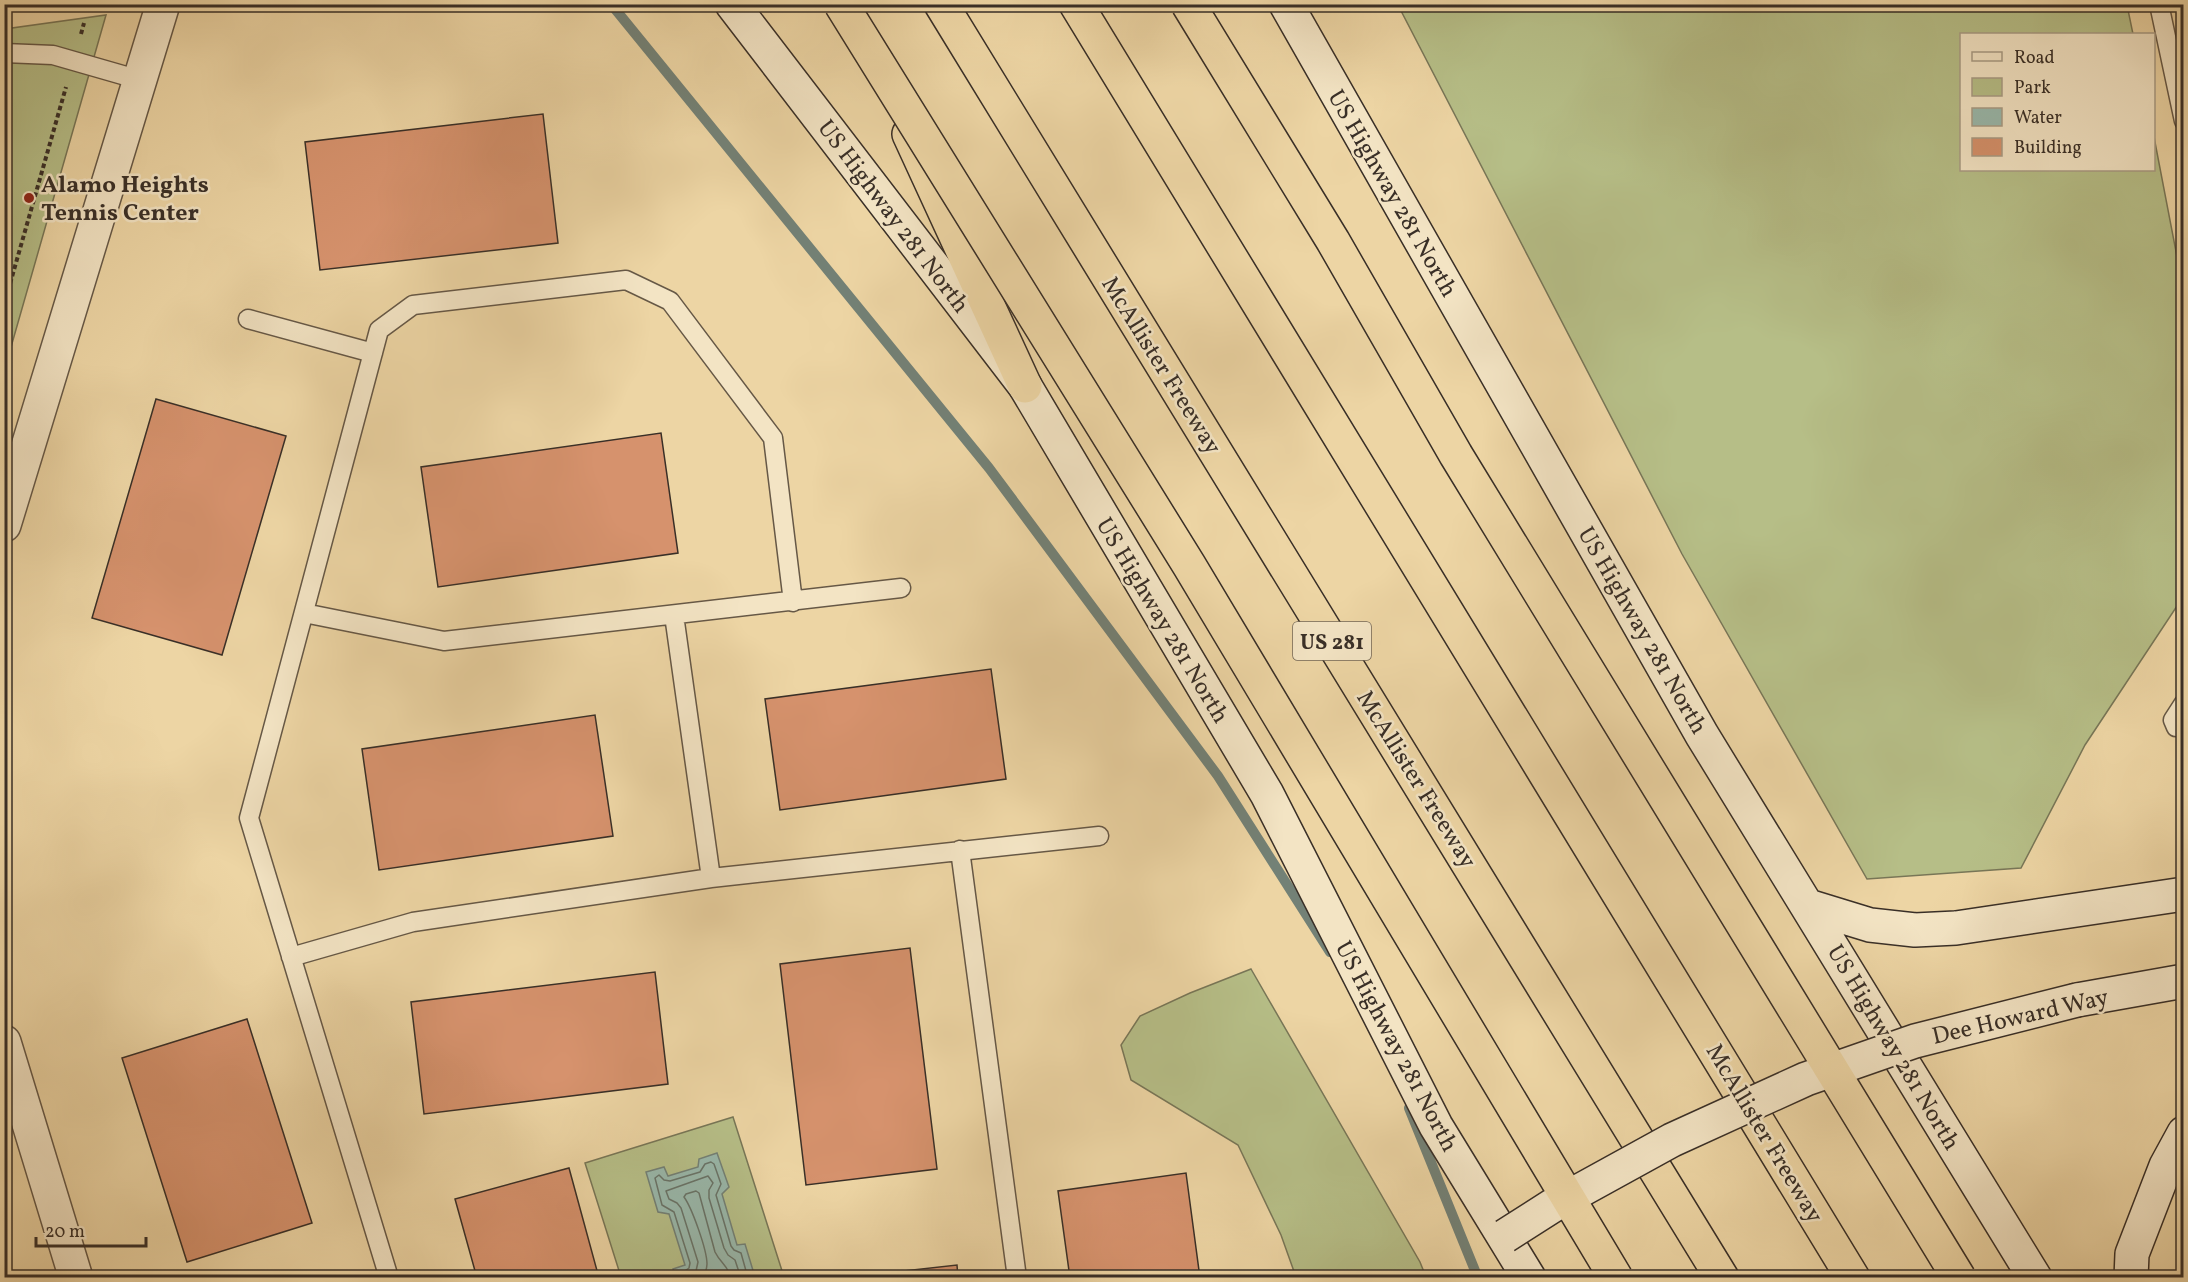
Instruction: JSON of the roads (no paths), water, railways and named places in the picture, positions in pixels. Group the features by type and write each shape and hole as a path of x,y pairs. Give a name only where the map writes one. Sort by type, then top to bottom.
{"highway":[{"path":"842,4 1189,565 1616,1278"},
{"path":"850,4 1025,386"},
{"name":"McAllister Freeway","path":"941,4 1722,1278"},
{"name":"McAllister Freeway","path":"1076,4 1853,1278"},
{"path":"1188,4 1339,252 1456,455 1959,1278"}],"main road":[{"path":"4,525 163,4"},
{"name":"US Highway 281 North","path":"732,4 1025,386 1267,794 1436,1126 1529,1278"},
{"name":"US Highway 281 North","path":"1286,4 1702,735 2035,1278"},
{"path":"1808,906 1870,925 1915,930 1956,928 2184,894"},
{"name":"Dee Howard Way","path":"1505,1236 1552,1206 1672,1140 1806,1078 1915,1041 2077,1000 2184,981"},
{"path":"4,1042 76,1278"},
{"path":"2131,1278 2132,1254 2166,1166 2184,1133"}],"lane":[{"path":"2159,4 2184,121"},
{"path":"4,53 53,55 140,80"},
{"path":"389,1278 249,818 380,330 412,305 626,280 670,301 773,438 793,602"},
{"path":"248,319 373,353"},
{"path":"303,613 444,641 901,588"},
{"path":"674,615 711,878"},
{"path":"2184,703 2173,720 2176,727 2184,727"},
{"path":"291,957 413,922 711,878 1099,836"},
{"path":"960,850 1017,1278"}],"water":[{"path":"717,1153 729,1187 722,1194 737,1245 745,1244 755,1277 676,1277 673,1269 685,1265 669,1214 658,1212 646,1172 664,1167 668,1176 698,1167 699,1159"}],"waterway":[{"path":"611,4 989,468 1218,776 1330,952"},
{"path":"1409,1108 1478,1278"}],"place":[{"name":"Alamo Heights Tennis Center","path":"29,198"}]}
